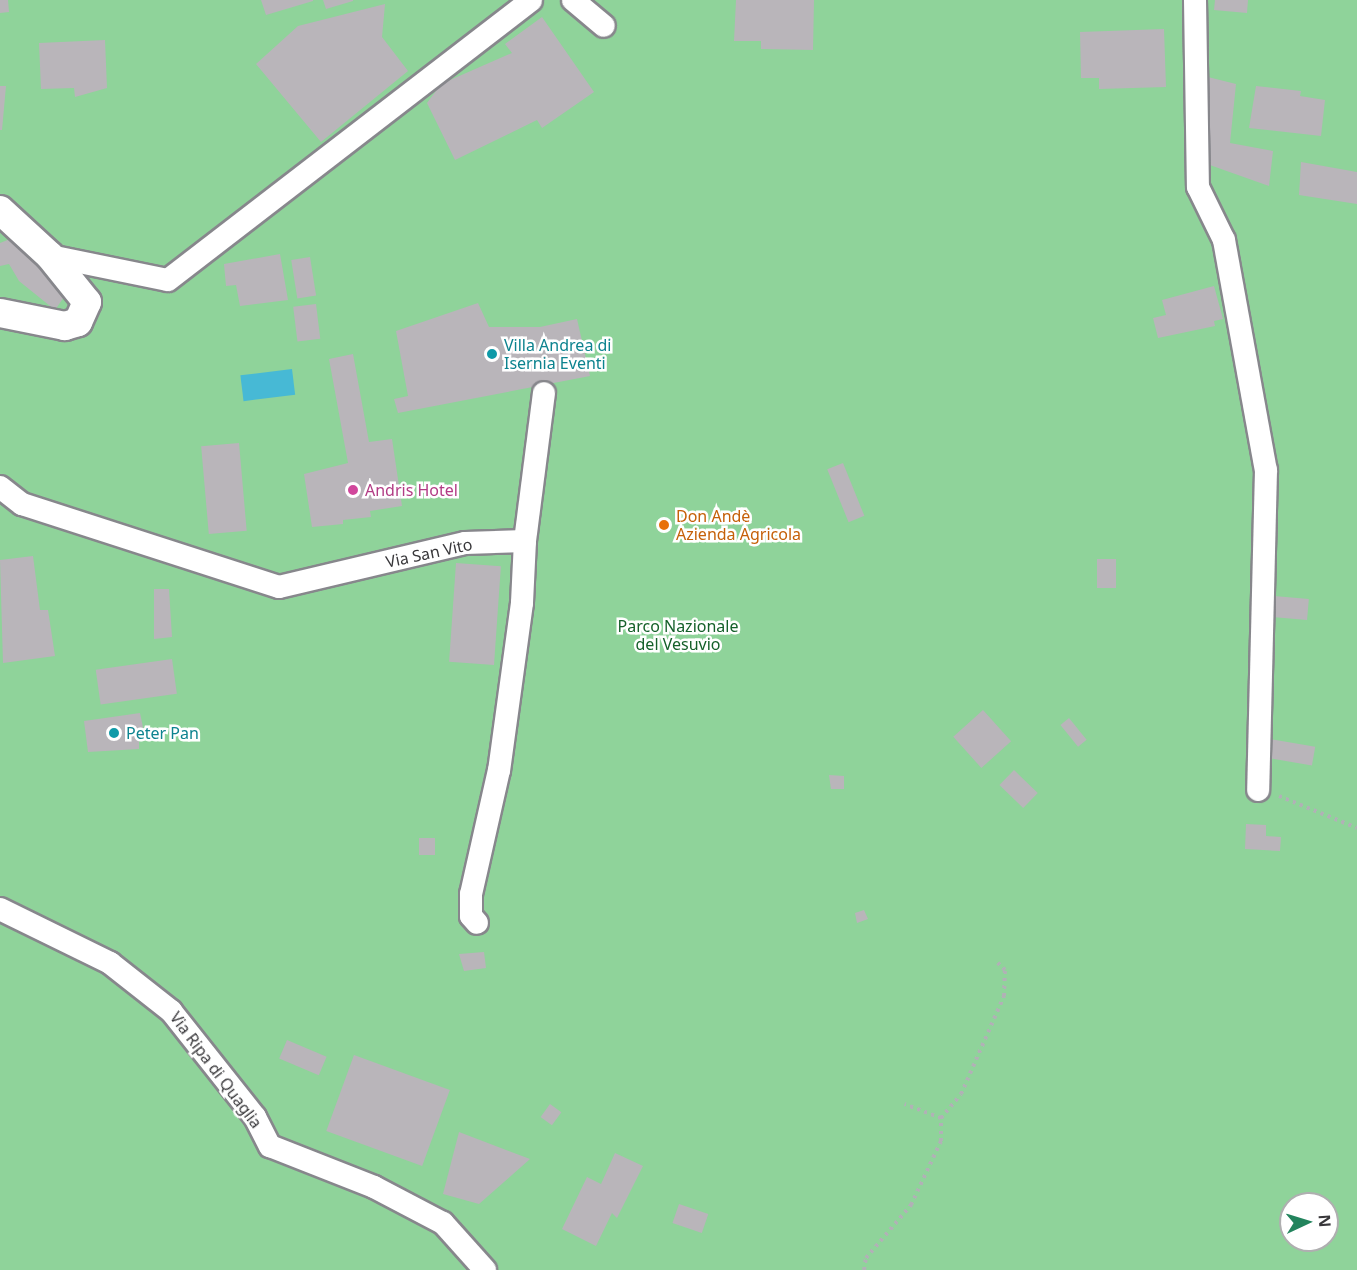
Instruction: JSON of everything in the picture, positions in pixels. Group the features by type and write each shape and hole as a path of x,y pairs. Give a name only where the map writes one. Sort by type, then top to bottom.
{"street":[{"path":"50,256 168,280 531,0"},
{"path":"573,0 604,26"},
{"path":"1195,0 1198,187 1224,240 1266,470 1258,789"},
{"path":"0,210 50,256 87,302 78,322 50,325 0,313"},
{"path":"477,923 471,916 471,894 499,770 522,603 525,541 544,393"},
{"name":"Via San Vito","path":"0,488 22,504 279,587 465,543 525,541"},
{"name":"Via Ripa di Quaglia","path":"0,909 110,963 171,1011 255,1117 270,1146 434,1218 485,1270"}],"path":[{"path":"1258,789 1357,828"},
{"path":"864,1270 866,1258 931,1171 941,1141 941,1118 960,1094 1004,996 1005,970 996,960"},
{"path":"905,1104 941,1118"}],"green space":[{"name":"Parco Nazionale del Vesuvio","path":"0,0 1357,0 1357,1270 0,1270"}],"water":[{"path":"292,369 295,395 244,401 240,375"}],"building":[{"path":"0,0 8,0 9,12 0,13"},
{"path":"261,0 313,0 313,1 266,15"},
{"path":"323,0 353,0 353,1 326,9"},
{"path":"736,0 814,0 813,50 761,49 761,41 734,41"},
{"path":"1215,0 1248,0 1247,13 1214,10"},
{"path":"385,4 382,37 408,71 321,142 256,64 298,26"},
{"path":"542,17 594,92 542,128 537,120 455,160 427,103 441,84 512,53 505,44"},
{"path":"1164,29 1166,87 1099,89 1099,78 1081,78 1080,32"},
{"path":"105,40 107,88 75,97 74,88 41,89 39,43"},
{"path":"1208,77 1236,84 1230,143 1273,151 1269,186 1207,164"},
{"path":"0,86 6,86 2,130 0,130"},
{"path":"1256,86 1301,91 1300,96 1325,100 1321,136 1249,128"},
{"path":"1301,162 1357,172 1357,204 1299,195"},
{"path":"15,237 64,297 55,310 19,281 9,264 0,266 0,243"},
{"path":"280,254 288,300 240,306 236,285 226,286 224,264"},
{"path":"310,257 316,296 297,298 291,260"},
{"path":"1214,286 1223,319 1214,321 1215,326 1158,338 1153,318 1166,315 1162,300"},
{"name":"Villa Andrea di Isernia Eventi","path":"478,303 489,327 540,327 577,319 590,376 398,413 394,399 408,396 396,331"},
{"path":"316,304 320,339 297,342 293,307"},
{"name":"Andris Hotel","path":"353,354 369,442 392,439 402,506 370,511 371,517 343,520 343,524 312,527 304,474 348,463 329,359"},
{"path":"239,443 247,531 209,534 201,446"},
{"path":"843,463 864,516 849,522 827,469"},
{"path":"33,556 40,610 48,610 55,656 3,663 0,560"},
{"path":"1097,559 1116,559 1116,588 1097,588"},
{"path":"456,563 501,566 494,665 449,662"},
{"path":"154,589 169,589 172,637 154,639"},
{"path":"1274,596 1309,599 1307,620 1272,617"},
{"path":"172,659 177,694 101,704 96,670"},
{"path":"983,710 1011,741 981,768 953,737"},
{"name":"Peter Pan","path":"140,713 144,732 139,734 139,749 88,752 84,721"},
{"path":"1069,718 1087,740 1078,747 1060,725"},
{"path":"1265,738 1315,747 1312,766 1262,757"},
{"path":"1014,770 1038,793 1023,808 999,785"},
{"path":"829,775 844,776 844,789 831,789"},
{"path":"1246,824 1266,825 1266,836 1281,837 1280,851 1245,849"},
{"path":"419,838 435,838 435,855 419,855"},
{"path":"864,910 868,919 857,923 855,913"},
{"path":"484,952 486,968 464,971 459,954"},
{"path":"287,1040 327,1057 319,1075 279,1058"},
{"path":"354,1055 450,1090 422,1166 326,1131"},
{"path":"550,1104 561,1112 552,1125 541,1117"},
{"path":"459,1132 530,1159 479,1204 443,1194"},
{"path":"615,1153 643,1166 617,1218 612,1213 596,1246 562,1229 587,1177 601,1184"},
{"path":"679,1204 708,1214 702,1233 672,1223"}],"place":[{"name":"Villa Andrea di Isernia Eventi","path":"492,354"},
{"name":"Andris Hotel","path":"353,490"},
{"name":"Don Andè Azienda Agricola","path":"664,525"},
{"name":"Peter Pan","path":"114,733"}]}
